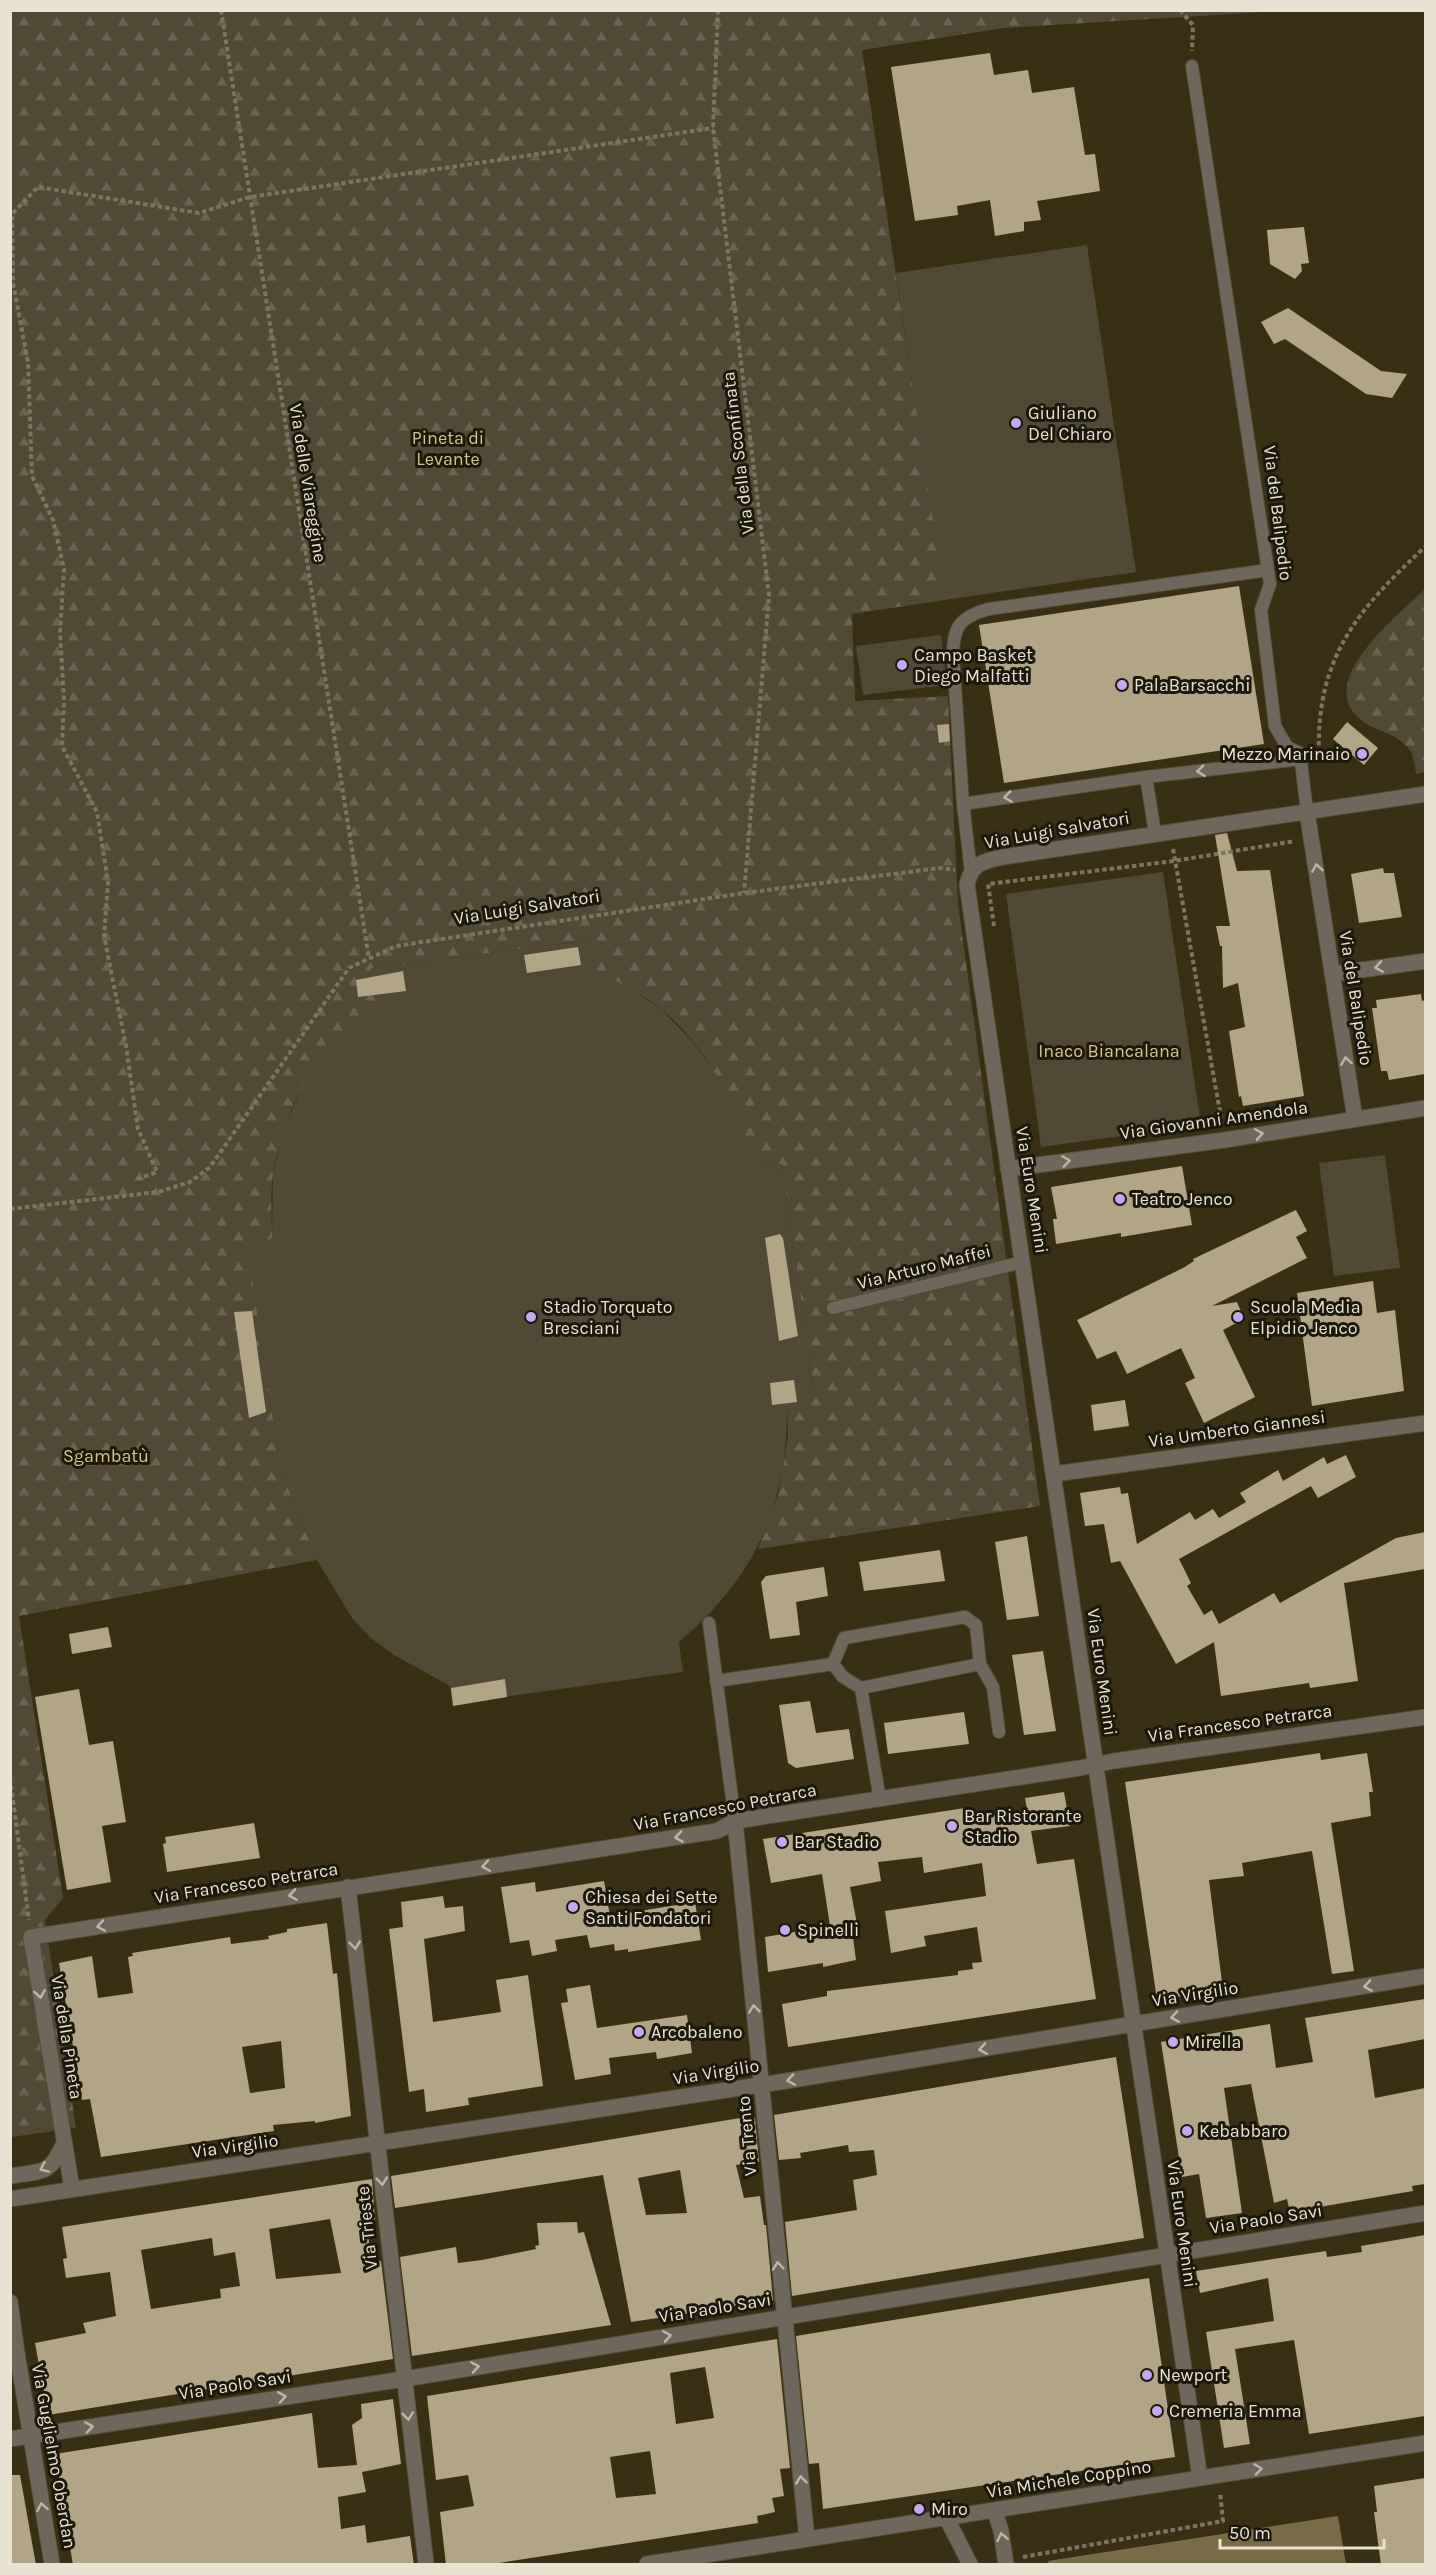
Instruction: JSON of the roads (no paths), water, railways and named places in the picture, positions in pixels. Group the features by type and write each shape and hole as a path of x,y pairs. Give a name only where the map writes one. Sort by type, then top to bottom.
{"street":[{"name":"Via Luigi Salvatori","path":"971,872 978,863 1003,856 1425,794"},
{"name":"Via del Balipedio","path":"1307,812 1355,1119"},
{"name":"Via Euro Menini","path":"971,872 967,885 967,896 1023,1262 1200,2478"},
{"path":"1332,974 1425,960"},
{"name":"Via Giovanni Amendola","path":"1008,1169 1225,1140 1425,1108"},
{"name":"Via Umberto Giannesi","path":"1054,1474 1425,1423"},
{"name":"Via Francesco Petrarca","path":"31,1937 717,1831 735,1821 1095,1766 1120,1760 1425,1717"},
{"name":"Via Trento","path":"735,1821 807,2539"},
{"name":"Via Trieste","path":"348,1887 426,2565"},
{"name":"Via della Pineta","path":"31,1937 72,2189"},
{"name":"Via Virgilio","path":"10,2199 378,2145 761,2085 1425,1976"},
{"path":"10,2176 46,2170 57,2159 64,2143"},
{"name":"Via Paolo Savi","path":"10,2439 404,2379 1425,2213"},
{"name":"Via Guglielmo Oberdan","path":"10,2302 14,2347 52,2565"},
{"name":"Via Michele Coppino","path":"647,2565 1425,2443"},
{"path":"995,2511 1006,2562"},
{"path":"947,2519 970,2565"}],"lane":[{"name":"Via del Balipedio","path":"1192,66 1270,584 1261,610 1275,726 1287,747 1300,753 1307,812"},
{"path":"971,872 963,804 953,642 955,632 968,617 989,609 1268,570"},
{"name":"Via Luigi Salvatori","path":"963,804 1146,777 1300,759"},
{"name":"Via Luigi Salvatori","path":"1146,777 1162,832"},
{"name":"Via Arturo Maffei","path":"833,1308 1023,1262"},
{"path":"833,1664 844,1638 965,1617 976,1625 980,1664 993,1687 999,1732"},
{"name":"Via Trento","path":"709,1623 735,1821"},
{"path":"716,1681 833,1664"},
{"path":"833,1664 843,1677 861,1688 980,1664"},
{"path":"861,1688 880,1800"}],"place":[{"name":"Giuliano Del Chiaro","path":"1016,423"},
{"name":"Campo Basket Diego Malfatti","path":"902,665"},
{"name":"PalaBarsacchi","path":"1122,685"},
{"name":"Mezzo Marinaio","path":"1362,754"},
{"name":"Teatro Jenco","path":"1120,1199"},
{"name":"Stadio Torquato Bresciani","path":"531,1317"},
{"name":"Scuola Media Elpidio Jenco","path":"1238,1317"},
{"name":"Bar Ristorante Stadio","path":"952,1826"},
{"name":"Bar Stadio","path":"782,1842"},
{"name":"Chiesa dei Sette Santi Fondatori","path":"573,1907"},
{"name":"Spinelli","path":"785,1930"},
{"name":"Arcobaleno","path":"639,2032"},
{"name":"Mirella","path":"1173,2042"},
{"name":"Kebabbaro","path":"1187,2131"},
{"name":"Newport","path":"1147,2375"},
{"name":"Cremeria Emma","path":"1157,2411"},
{"name":"Miro","path":"919,2509"}],"park label":[{"name":"Pineta di Levante","path":"448,448"},
{"name":"Inaco Biancalana","path":"1109,1051"},
{"name":"Sgambatù","path":"106,1456"}]}
